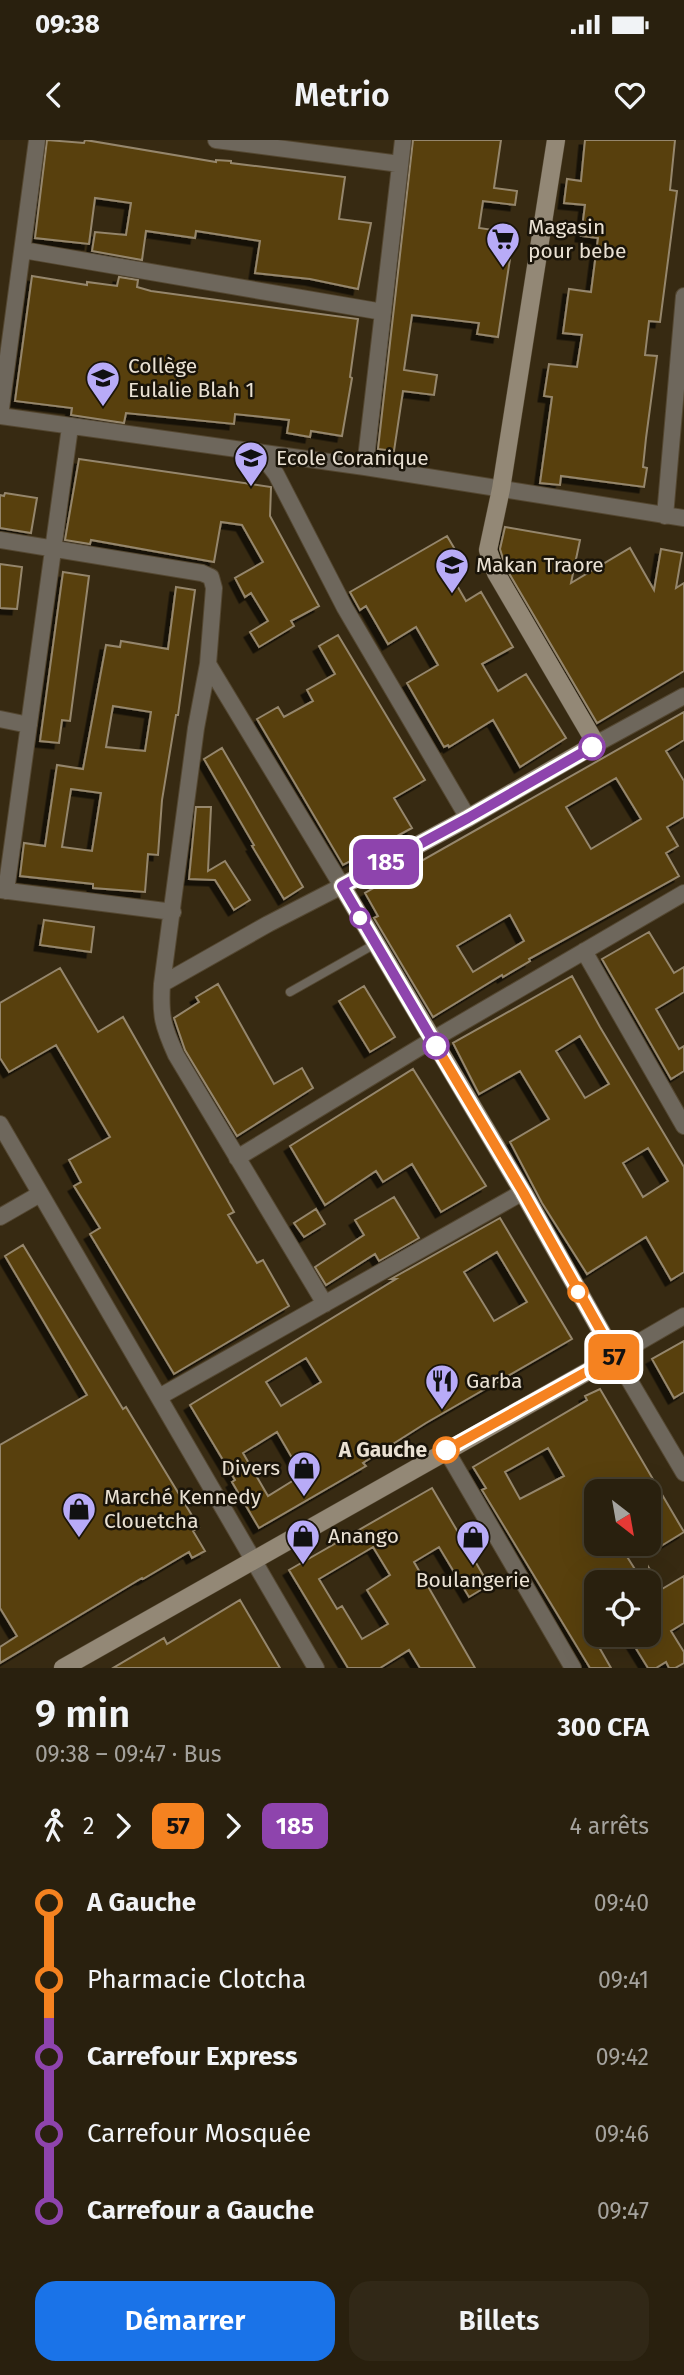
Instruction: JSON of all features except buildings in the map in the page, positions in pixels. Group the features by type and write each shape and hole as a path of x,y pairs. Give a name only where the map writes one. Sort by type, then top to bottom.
{"street":[{"path":"37,140 0,416 365,467 684,518"},
{"path":"216,140 400,164"},
{"path":"365,467 403,140"},
{"path":"556,140 501,489 488,550 496,573 596,744"},
{"path":"23,250 383,312"},
{"path":"665,516 681,369 684,296"},
{"path":"69,427 29,725 3,890 173,912"},
{"path":"259,452 276,474 345,608 468,818"},
{"path":"0,540 202,573 211,577 214,588 208,664 196,728 162,984 163,1028 325,1304"},
{"path":"208,664 523,1192 684,1473"},
{"path":"162,984 268,924 468,818 684,696"},
{"path":"0,719 29,725"},
{"path":"237,1158 684,893"},
{"path":"584,951 684,1125"},
{"path":"670,1100 684,1091"},
{"path":"0,1124 316,1668"},
{"path":"159,1397 523,1192"},
{"path":"0,1217 40,1194"},
{"path":"63,1668 684,1315"},
{"path":"446,1450 573,1668"}],"lane":[{"path":"290,992 376,944"}],"bus line":[{"name":"185","path":"436,1046 342,886 592,747"},
{"name":"57","path":"436,1046 523,1192 615,1356 446,1450"}],"place":[{"name":"Magasin pour bebe","path":"503,269"},
{"name":"Collège Eulalie Blah 1","path":"103,408"},
{"name":"Ecole Coranique","path":"251,488"},
{"name":"Makan Traore","path":"452,595"},
{"name":"Garba","path":"442,1411"},
{"name":"A Gauche","path":"446,1450"},
{"name":"Divers","path":"304,1498"},
{"name":"Marché Kennedy Clouetcha","path":"79,1539"},
{"name":"Anango","path":"303,1566"},
{"name":"Boulangerie","path":"473,1567"}]}
